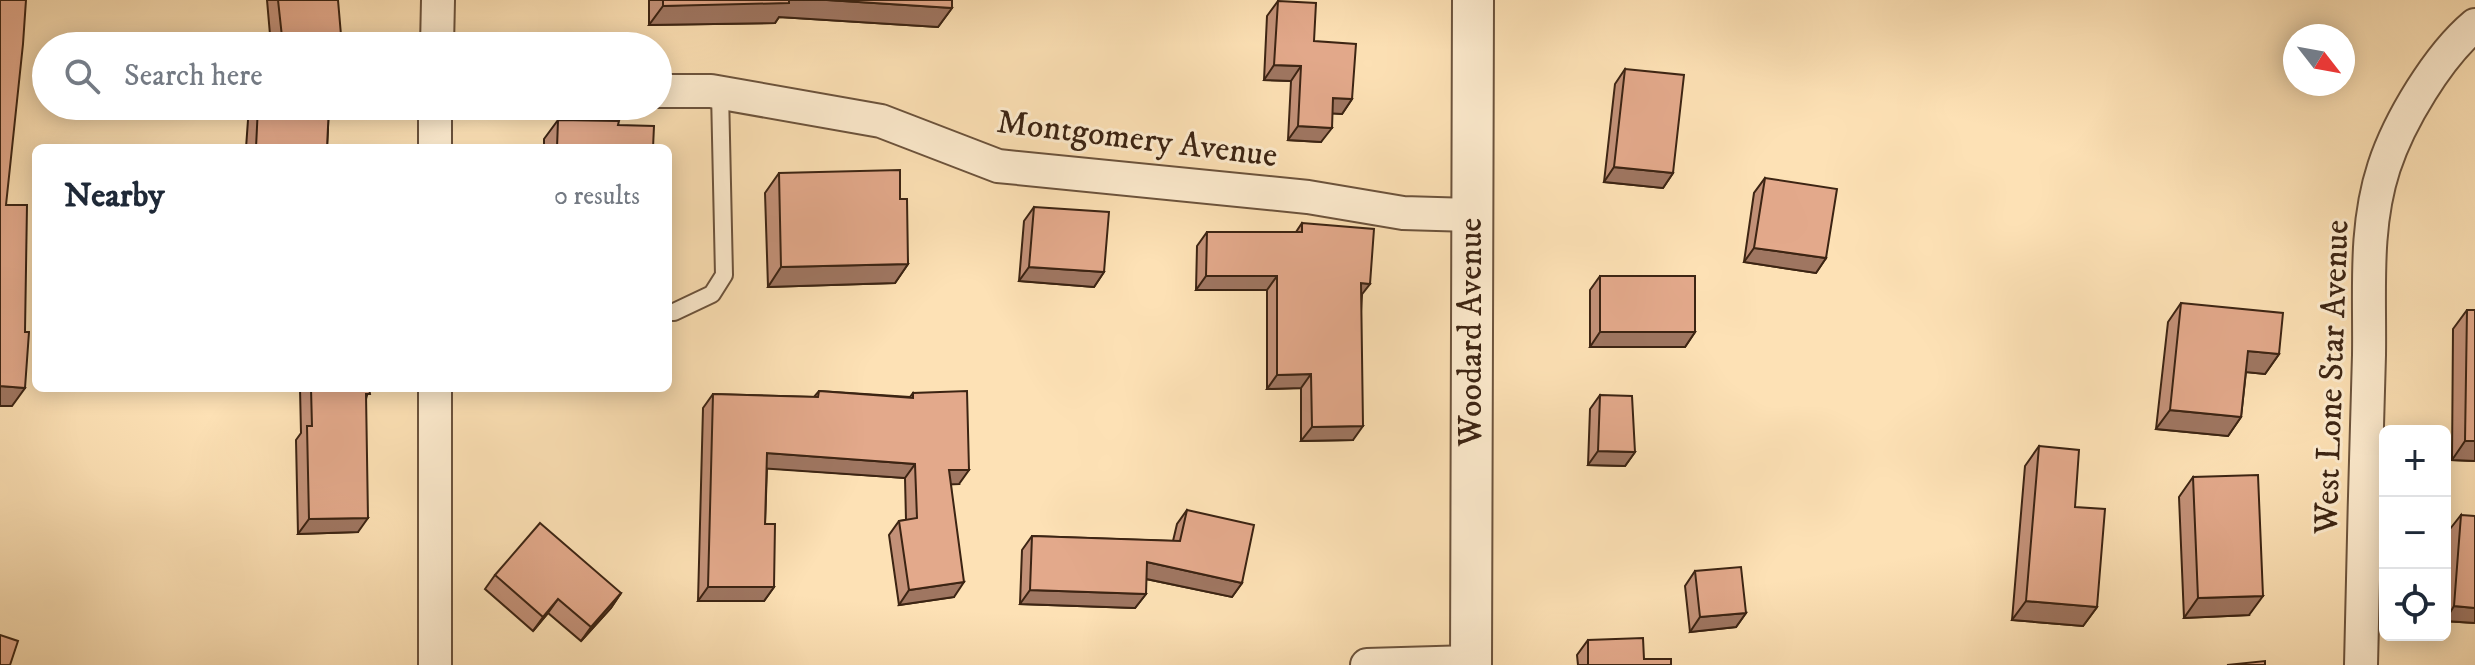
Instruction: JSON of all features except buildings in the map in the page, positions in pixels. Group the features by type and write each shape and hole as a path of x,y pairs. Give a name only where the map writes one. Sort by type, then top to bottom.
{"street":[{"path":"437,32 438,0"},
{"name":"Woodard Avenue","path":"1471,664 1473,0"},
{"name":"West Lone Star Avenue","path":"2361,665 2369,244 2384,167 2414,103 2458,40 2475,25"},
{"name":"Montgomery Avenue","path":"672,91 720,92 881,121 998,166 1308,197 1403,213 1471,215"},
{"path":"435,120 435,144"},
{"path":"435,392 435,665"},
{"path":"1367,665 1471,664"}],"lane":[{"path":"672,312 712,294 724,275 720,92"}]}
